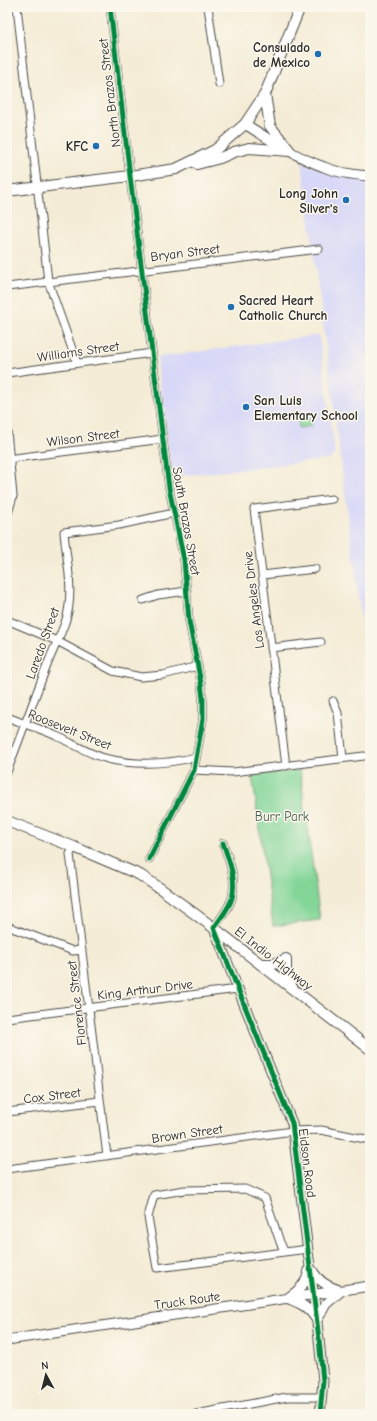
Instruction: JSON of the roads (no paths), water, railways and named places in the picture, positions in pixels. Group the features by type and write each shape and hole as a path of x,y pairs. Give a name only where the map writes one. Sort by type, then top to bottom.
{"main road":[{"path":"176,169 215,150 245,124 265,94 300,7"},
{"path":"265,94 270,126 290,151"},
{"path":"7,191 176,169 220,158 249,148 290,151"},
{"name":"El Indio Highway","path":"7,821 140,875 161,888 370,1049"},
{"path":"260,964 274,964 286,959 286,970 292,989"}],"street":[{"path":"17,7 48,281 77,363"},
{"name":"North Brazos Street","path":"110,7 130,176"},
{"path":"208,7 218,84"},
{"path":"245,124 282,148 325,168 355,175 370,176"},
{"name":"South Brazos Street","path":"130,176 169,488 184,560 189,621 203,699 202,719 194,770 149,859"},
{"name":"Bryan Street","path":"7,286 319,249"},
{"name":"Williams Street","path":"7,373 152,353"},
{"path":"7,431 8,459 13,496 7,517"},
{"name":"Wilson Street","path":"8,459 163,439"},
{"name":"Los Angeles Drive","path":"286,766 254,509 332,499"},
{"name":"Laredo Street","path":"7,772 57,641 64,627 69,606 70,581 64,532 119,525 174,513"},
{"path":"262,575 315,570"},
{"path":"143,600 158,595 187,591"},
{"path":"7,620 57,641 113,671 141,677 163,675 198,666"},
{"path":"271,648 321,642"},
{"path":"334,700 338,713 343,758"},
{"name":"Roosevelt Street","path":"7,717 53,734 94,754 113,760 151,764 196,758"},
{"path":"194,770 233,772 364,756"},
{"path":"214,928 232,899 234,879 223,843"},
{"name":"Florence Street","path":"74,847 70,854 107,1156"},
{"path":"7,926 73,951 82,950"},
{"name":"Eidson Road","path":"214,928 292,1123 322,1364 322,1397 320,1414"},
{"name":"King Arthur Drive","path":"7,1018 238,989"},
{"name":"Cox Street","path":"7,1112 100,1101"},
{"name":"Brown Street","path":"7,1169 293,1131 321,1130 370,1140"},
{"path":"284,1251 265,1198 245,1189 184,1190 154,1195 148,1216 157,1268 308,1249"},
{"path":"310,1267 314,1274 323,1283 341,1291 326,1304 317,1320 304,1306 287,1298 304,1285 310,1267"},
{"name":"Truck Route","path":"7,1340 370,1286"},
{"path":"196,1414 225,1412 287,1397 322,1397"}],"place":[{"name":"Consulado de Mexico","path":"318,54"},
{"name":"KFC","path":"96,146"},
{"name":"Long John Silver's","path":"346,200"},
{"name":"Sacred Heart Catholic Church","path":"231,307"},
{"name":"San Luis Elementary School","path":"246,407"}],"park label":[{"name":"Burr Park","path":"282,816"}]}
